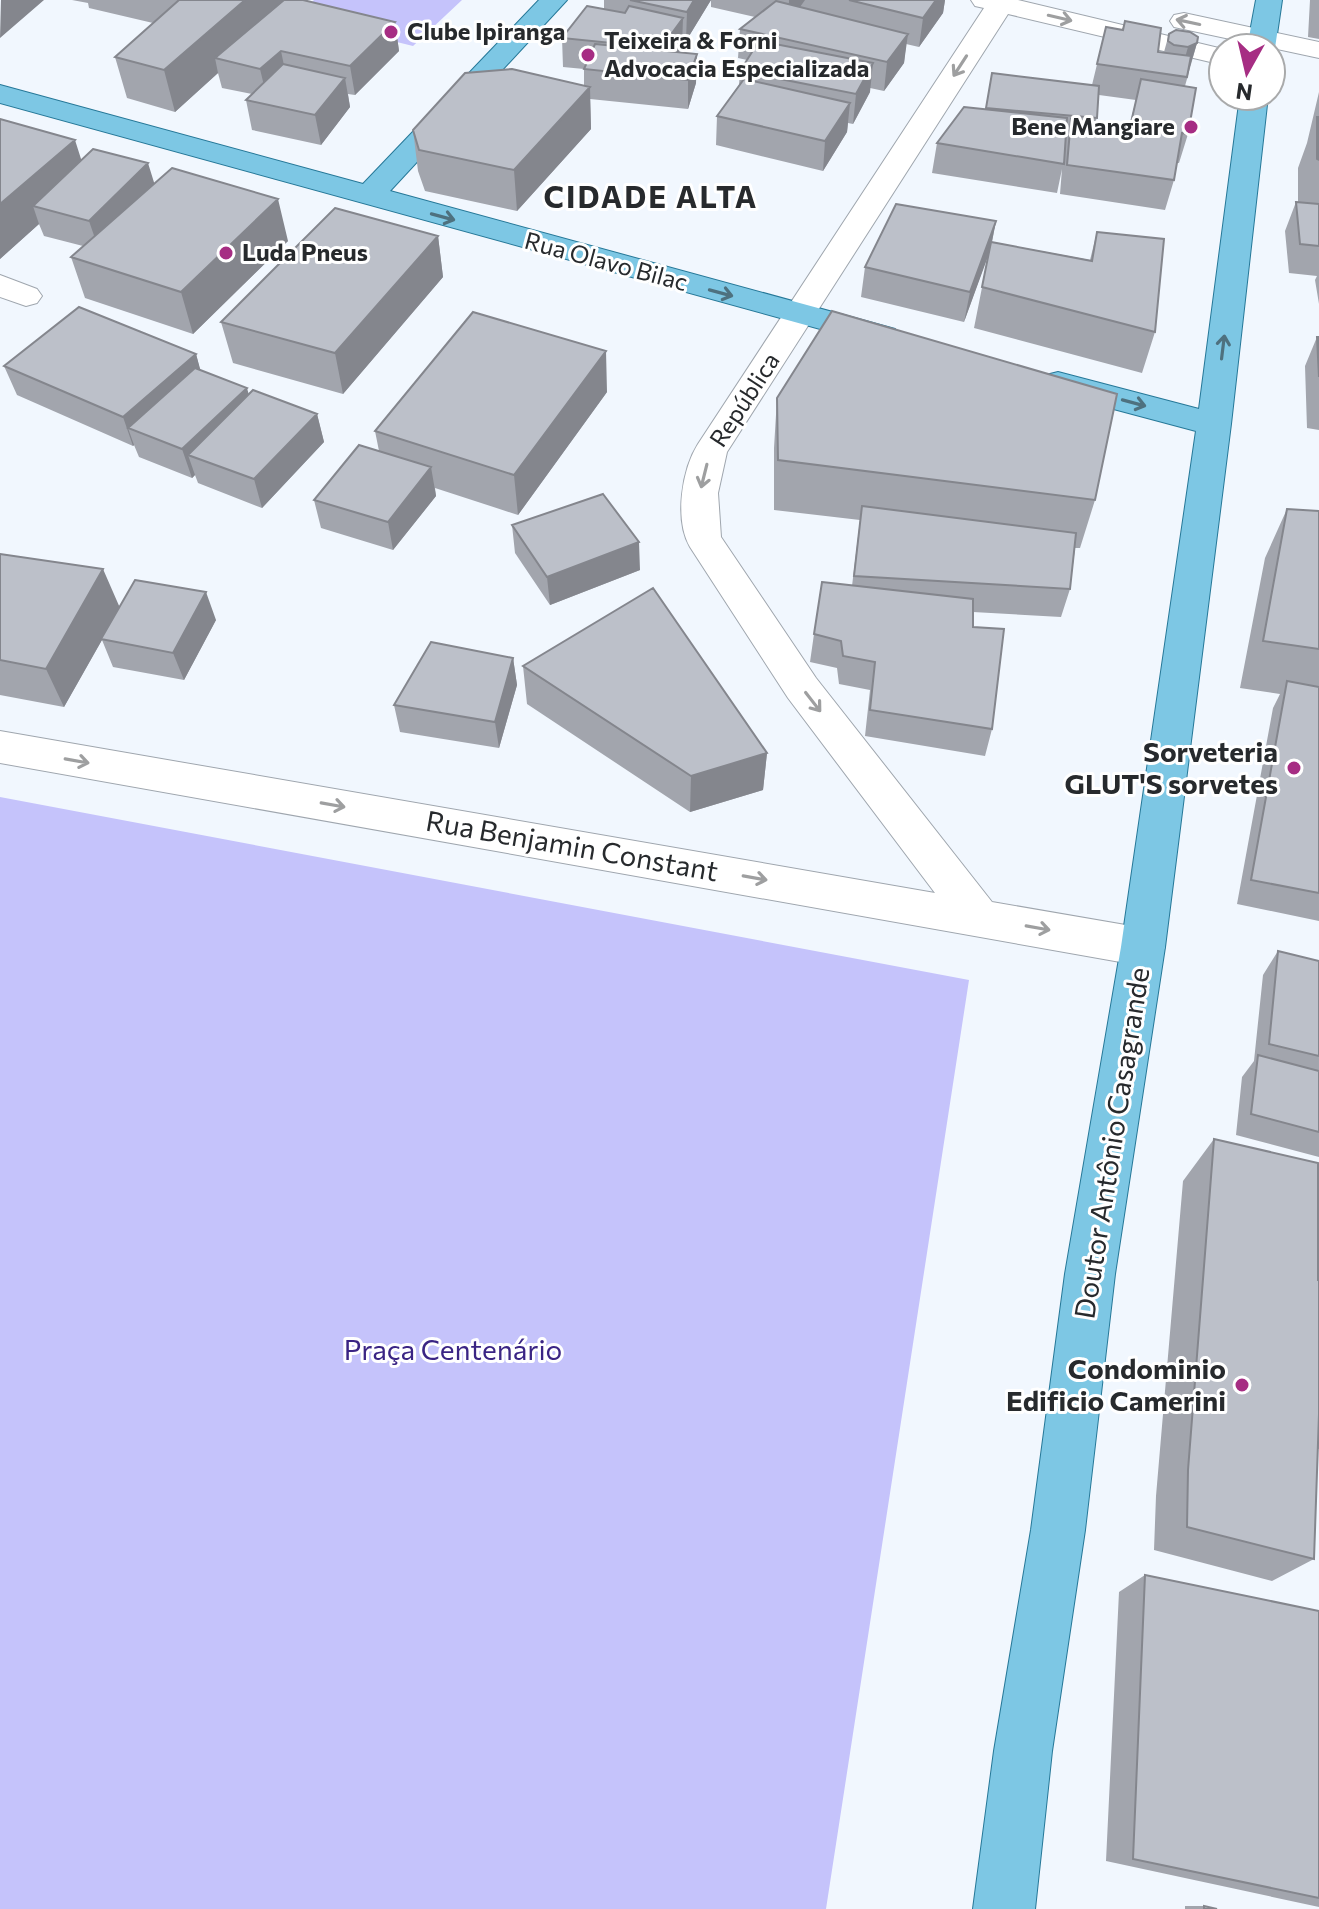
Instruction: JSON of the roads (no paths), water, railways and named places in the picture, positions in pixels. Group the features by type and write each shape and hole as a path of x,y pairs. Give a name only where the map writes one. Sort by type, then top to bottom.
{"main road":[{"path":"368,197 554,0"},
{"path":"1264,32 1269,0"},
{"name":"Rua Olavo Bilac","path":"0,94 908,343"},
{"name":"Doutor Antônio Casagrande","path":"1004,1909 1023,1751 1058,1530 1090,1274 1143,947 1214,424 1252,112"},
{"path":"1030,375 1214,424"}],"street":[{"path":"1090,0 1218,32"},
{"path":"996,1 1207,53"},
{"name":"República","path":"979,918 802,688 703,538 700,493 710,452 801,314 996,1"},
{"path":"1287,46 1319,50"},
{"name":"Rua Benjamin Constant","path":"0,747 1143,947"}],"place":[{"name":"Clube Ipiranga","path":"391,32"},
{"name":"Teixeira & Forni Advocacia Especializada","path":"588,55"},
{"name":"Bene Mangiare","path":"1191,127"},
{"name":"Luda Pneus","path":"226,253"},
{"name":"Sorveteria GLUT'S sorvetes","path":"1294,768"},
{"name":"Condominio Edificio Camerini","path":"1242,1385"}],"district":[{"name":"CIDADE ALTA","path":"651,198"}],"park label":[{"name":"Praça Centenário","path":"453,1350"}]}
